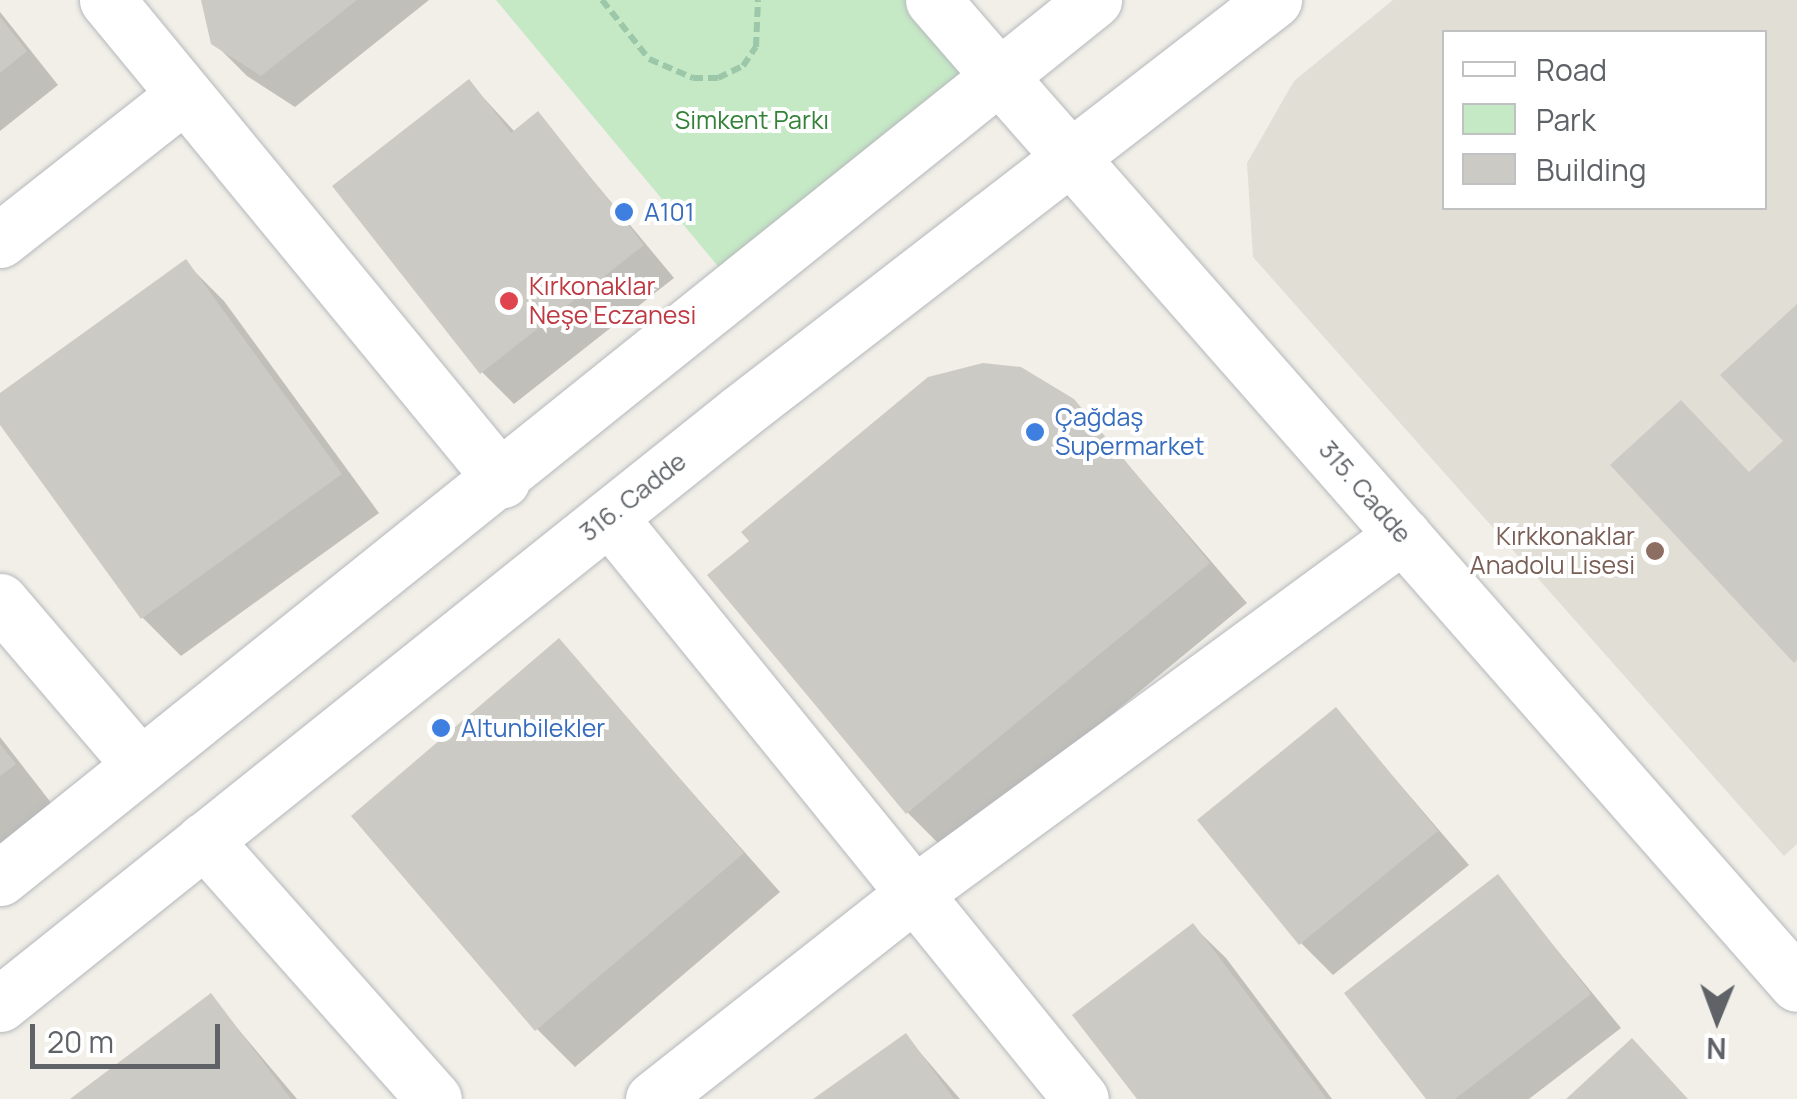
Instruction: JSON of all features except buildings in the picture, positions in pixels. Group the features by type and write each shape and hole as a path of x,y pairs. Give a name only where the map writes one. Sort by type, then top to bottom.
{"street":[{"path":"107,0 502,480"},
{"name":"315. Cadde","path":"933,0 1797,984"},
{"path":"0,878 502,480 1094,0"},
{"name":"316. Cadde","path":"0,1004 609,516 1274,0"},
{"path":"0,240 183,96"},
{"path":"609,516 1081,1099"},
{"path":"654,1099 912,895 1403,535"},
{"path":"0,602 140,765"},
{"path":"204,840 434,1099"}],"path":[{"path":"602,0 649,59 693,78 718,78 743,66 756,47 758,0"}],"shaded area":[{"name":"Kırkkonaklar Anadolu Lisesi","path":"1393,0 1797,0 1797,844 1784,856 1253,257 1247,163 1294,81"}],"green space":[{"name":"Simkent Parkı","path":"496,0 933,0 998,75 737,289"}],"place":[{"name":"A101","path":"624,212"},
{"name":"Kırkonaklar Neşe Eczanesi","path":"509,301"},
{"name":"Çağdaş Supermarket","path":"1035,432"},
{"name":"Kırkkonaklar Anadolu Lisesi","path":"1655,551"},
{"name":"Altunbilekler","path":"441,728"}]}
